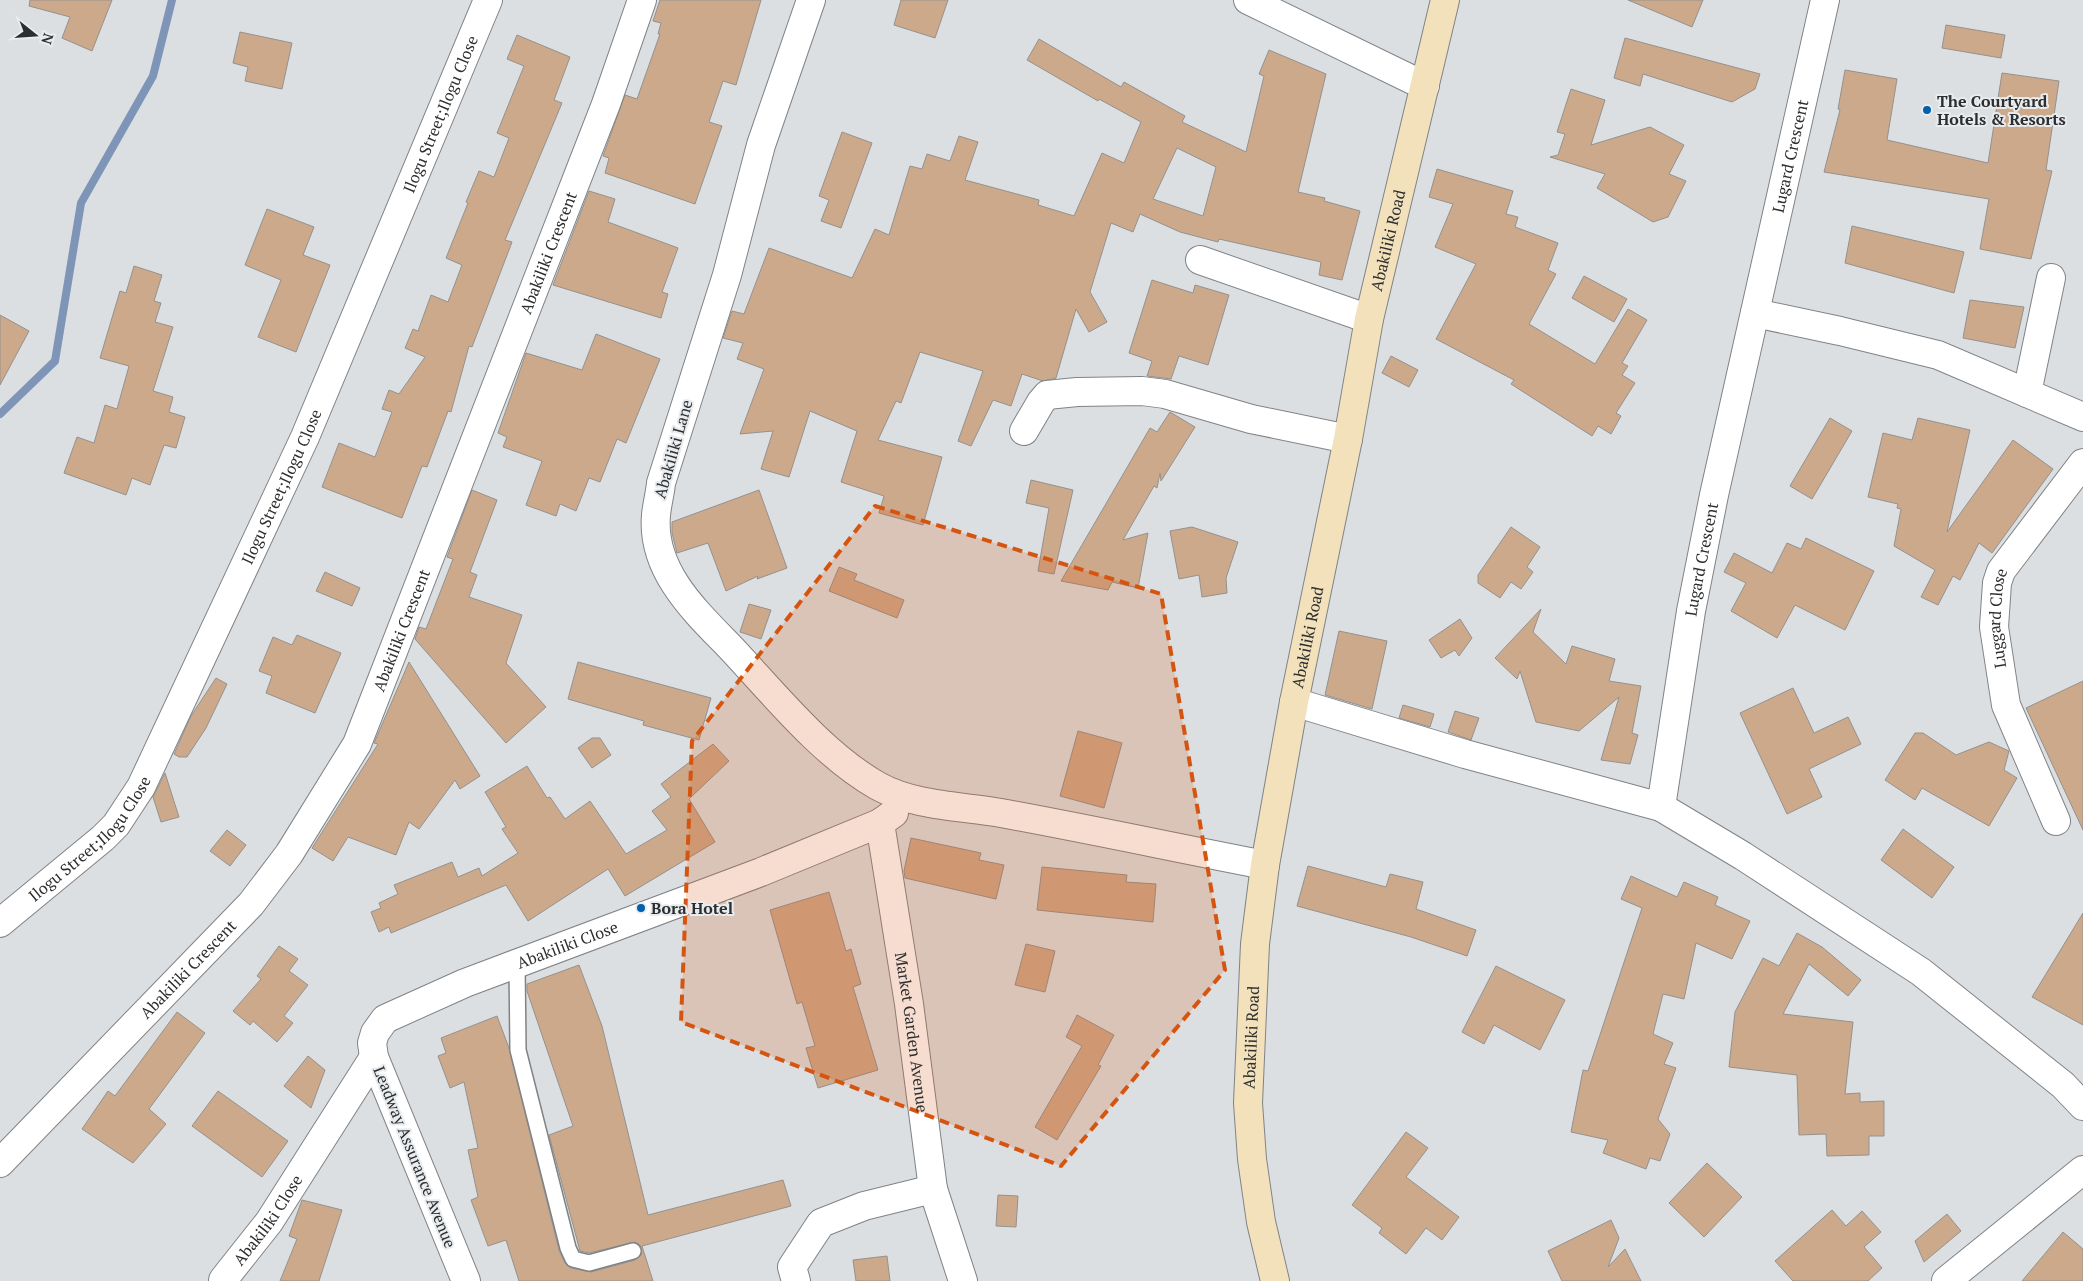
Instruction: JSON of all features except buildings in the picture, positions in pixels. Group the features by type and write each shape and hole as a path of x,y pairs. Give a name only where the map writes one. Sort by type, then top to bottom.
{"main road":[{"name":"Abakiliki Road","path":"1275,1281 1261,1222 1253,1168 1248,1103 1255,944 1265,865 1294,702 1348,438 1369,319 1445,0"}],"street":[{"name":"Ilogu Street;Ilogu Close","path":"0,923 103,838 116,825 141,787 306,437 488,0"},
{"name":"Abakiliki Crescent","path":"0,1163 251,904 288,854 357,744 606,104 642,0"},
{"name":"Abakiliki Lane","path":"811,0 761,144 727,275 661,483 656,516 658,544 668,573 690,605 809,731 850,766 879,786 917,800 1000,813 1265,865"},
{"path":"1248,0 1425,86"},
{"name":"Lugard Crescent","path":"1661,807 1691,612 1714,495 1825,0"},
{"path":"1200,260 1369,319"},
{"path":"2027,393 2051,278"},
{"path":"1755,313 1938,355 2083,417"},
{"path":"1024,431 1047,395 1077,392 1142,391 1165,394 1251,419 1348,438"},
{"name":"Luggard Close","path":"2056,821 2006,705 1994,627 1997,583 2001,571 2083,463"},
{"path":"1294,702 1465,754 1661,807 1744,856 1921,972 2063,1085 2083,1106"},
{"path":"880,823 917,800"},
{"name":"Abakiliki Close","path":"223,1280 269,1222 375,1045 385,1019 517,964 762,872 880,823"},
{"name":"Market Garden Avenue","path":"880,823 909,1004 933,1189 963,1281"},
{"name":"Leadway Assurance Avenue","path":"375,1045 466,1281"},
{"path":"1946,1281 2083,1170"},
{"path":"796,1281 792,1267 821,1223 864,1206 933,1189"}],"lane":[{"path":"517,964 518,1050 568,1248 573,1259 589,1263 634,1251"}],"highlighted area":[{"path":"875,506 1161,594 1225,970 1061,1166 681,1022 692,741"}],"waterway":[{"path":"0,414 55,361 81,203 153,76 172,0"}],"place":[{"name":"The Courtyard Hotels & Resorts","path":"1927,110"},
{"name":"Bora Hotel","path":"641,908"}]}
